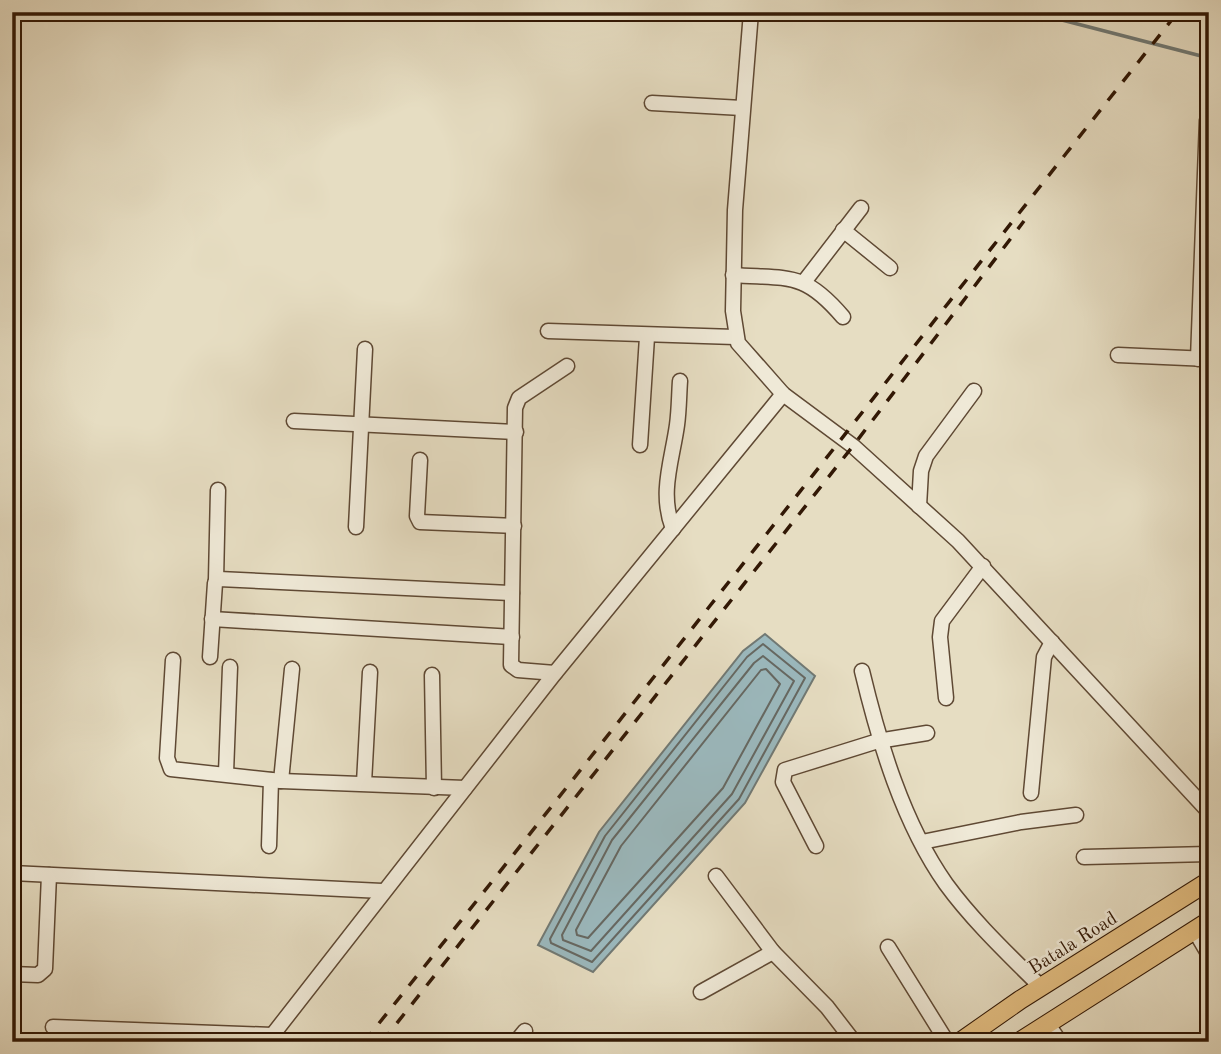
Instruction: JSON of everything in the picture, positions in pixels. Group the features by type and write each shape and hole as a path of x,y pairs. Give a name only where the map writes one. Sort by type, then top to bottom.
{"main road":[{"name":"Batala Road","path":"960,1042 1041,987 1209,881"},
{"path":"1020,1042 1202,926"}],"street":[{"path":"751,12 742,108 733,275 736,337 741,348 783,394 853,446 983,566 1209,812"},
{"path":"652,103 742,108"},
{"path":"1118,355 1203,359 1207,120"},
{"path":"804,282 861,208"},
{"path":"843,230 890,268"},
{"path":"733,275 804,282 823,293 843,317"},
{"path":"548,331 647,337 736,337"},
{"path":"640,444 647,337"},
{"path":"356,527 365,349"},
{"path":"555,673 514,668 512,593 515,408 519,398 567,366"},
{"path":"673,529 665,506 671,447 677,426 680,380"},
{"path":"919,506 923,462 974,391"},
{"path":"53,1027 82,1035 269,1039 555,673 783,394"},
{"path":"294,421 516,432"},
{"path":"420,460 419,522 514,526"},
{"path":"211,657 218,490"},
{"path":"946,698 940,637 942,621 983,566"},
{"path":"216,580 512,593"},
{"path":"212,619 512,638"},
{"path":"1031,793 1044,657 1052,642"},
{"path":"173,660 169,766 180,770 276,780 465,788"},
{"path":"226,773 230,667"},
{"path":"269,846 292,669"},
{"path":"862,671 878,741 922,842 964,906 1041,987"},
{"path":"364,783 370,672"},
{"path":"432,675 434,788"},
{"path":"816,846 783,782 785,770 878,741 927,733"},
{"path":"922,842 1021,822 1076,815"},
{"path":"1084,857 1209,853"},
{"path":"12,873 382,891"},
{"path":"12,974 38,975 45,970 49,875"},
{"path":"716,876 773,952 827,1007 854,1042"},
{"path":"1202,926 1209,955"},
{"path":"888,947 947,1042"},
{"path":"701,992 773,952"},
{"path":"1047,1023 1060,1042"}],"water":[{"path":"765,634 815,676 745,803 593,972 538,945 599,832 743,651"}],"waterway":[{"path":"1031,12 1209,58"}],"railway":[{"path":"364,1042 1178,12"},
{"path":"382,1042 853,446 1024,221"}]}
